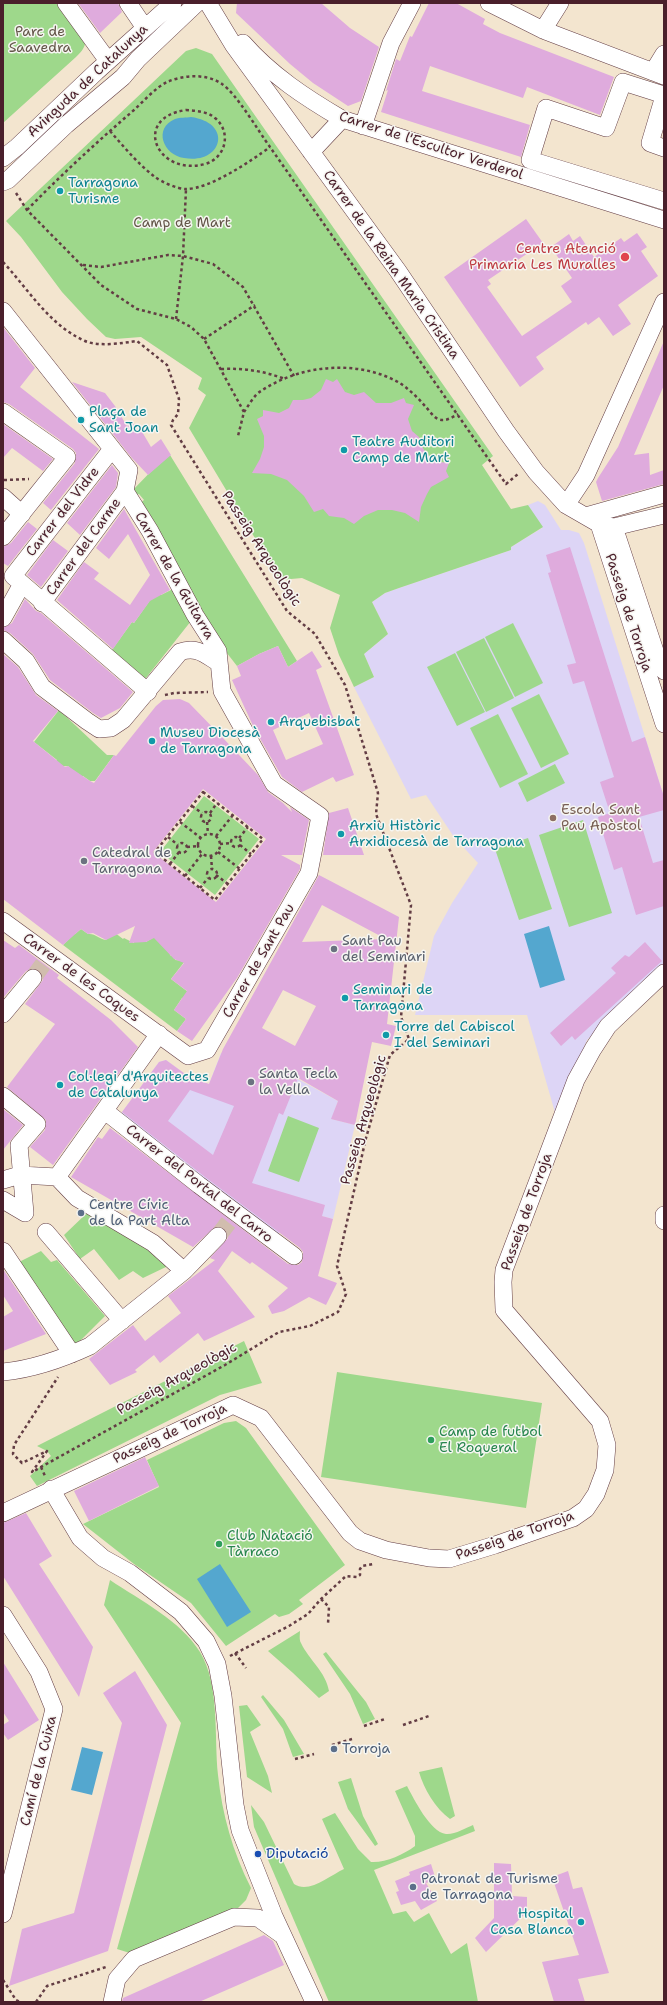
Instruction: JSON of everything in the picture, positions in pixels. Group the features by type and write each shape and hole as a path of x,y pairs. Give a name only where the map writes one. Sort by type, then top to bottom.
{"street":[{"path":"66,3 102,66 109,73 119,71 138,59"},
{"path":"128,3 145,28"},
{"name":"Avinguda de Catalunya","path":"3,158 17,147 102,66 173,3"},
{"path":"363,126 391,43 412,3"},
{"path":"489,3 543,30 658,74 664,54"},
{"path":"543,30 560,3"},
{"name":"Avinguda de Catalunya","path":"6,181 66,125 124,77 138,59 205,4"},
{"name":"Carrer de l'Escultor Verderol","path":"205,4 254,56 284,82 312,102 342,119 664,220"},
{"name":"Carrer de la Reina Maria Cristina","path":"205,4 398,271 506,431 531,465 566,505 599,523"},
{"path":"66,125 98,89 102,66"},
{"path":"664,148 650,143 664,96 623,82 606,128 546,108 530,160 664,201"},
{"path":"311,152 342,119"},
{"path":"566,505 586,475 664,302"},
{"path":"3,311 129,470 125,491"},
{"path":"3,412 67,457 3,537"},
{"name":"Carrer del Vidre","path":"3,618 18,580 112,449"},
{"name":"Carrer del Carme","path":"42,603 125,491"},
{"name":"Carrer de la Guitarra","path":"125,491 150,531 195,615 218,651 222,692"},
{"path":"599,523 664,494"},
{"path":"3,497 22,514"},
{"path":"599,523 664,515"},
{"path":"599,523 664,671"},
{"name":"Passeig de Torroja","path":"599,523 664,724"},
{"path":"18,580 42,603 148,692"},
{"path":"3,640 26,661 42,687 53,697 99,729 111,728 123,720 148,692 164,668 180,652 189,649 199,651 219,663"},
{"name":"Carrer de Sant Pau","path":"159,1034 188,1056 207,1050 309,873 320,816 274,784 222,692"},
{"name":"Carrer de les Coques","path":"3,921 46,959 159,1034"},
{"name":"Passeig de Torroja","path":"3,1513 51,1489 233,1405 261,1418 317,1493 350,1533 360,1541 380,1548 429,1558 449,1559 573,1518 586,1509 596,1494 605,1470 607,1445 600,1421 504,1310 502,1282 504,1270 576,1080 608,1026 664,973"},
{"path":"3,1014 33,978"},
{"path":"57,1177 159,1034"},
{"path":"3,1096 37,1124 18,1145 25,1213 3,1200"},
{"name":"Carrer del Portal del Carro","path":"105,1111 233,1214 294,1256"},
{"path":"3,1180 20,1175 57,1177 77,1198 153,1243 184,1271"},
{"path":"664,1215 664,1221"},
{"path":"46,1232 122,1321"},
{"path":"3,1372 26,1370 90,1346 184,1271 218,1236"},
{"path":"3,1251 72,1354"},
{"path":"51,1489 80,1538 102,1558 130,1573 181,1612 206,1641 217,1664 223,1696 235,1805 240,1830 283,1935 314,2002"},
{"name":"Camí de la Cuixa","path":"3,1615 39,1672 54,1709 3,1914"},
{"path":"112,2002 117,1980 134,1959 234,1917 258,1918 283,1935"}],"path":[{"path":"27,210 110,131 165,83 180,78 194,76 212,79 223,84 232,94 270,147 506,484 531,465"},
{"path":"186,110 206,113 214,117 225,131 225,144 219,156 212,162 189,166 170,161 163,156 155,141 156,132 165,117 172,113 186,110"},
{"path":"110,131 141,166 156,178 172,186 186,189 214,182 270,147"},
{"path":"6,181 27,210 83,265 101,285 137,309 176,319 191,327 204,339 244,412"},
{"path":"176,319 183,256 186,189"},
{"path":"83,265 101,267 168,255 183,256 214,264 243,287 255,305 294,376"},
{"name":"Passeig Arqueològic","path":"3,262 38,306 73,334 86,342 116,344 137,341 167,366 179,399 178,414 171,425 287,611 315,634 345,685 378,793 376,814 411,905 401,1017 409,1039 390,1054 366,1138 337,1266 346,1294 338,1312 310,1326 279,1332 225,1365 32,1472 47,1451 22,1463 14,1454 14,1445 72,1354"},
{"path":"204,339 255,305"},
{"path":"221,369 240,368 272,374 286,379"},
{"path":"238,436 244,412 260,391 305,371 326,368 351,369 376,373 398,382 413,393 437,418 446,420 458,414"},
{"path":"3,480 50,479"},
{"path":"181,694 222,692"},
{"path":"203,792 263,840 215,900 155,852 192,806 203,792"},
{"path":"208,834 207,822 210,818 210,813 218,803"},
{"path":"192,806 202,813 210,813"},
{"path":"202,813 201,819 207,822"},
{"path":"216,836 233,815"},
{"path":"180,822 200,838"},
{"path":"231,843 234,838 239,838 248,827"},
{"path":"208,834 216,836 220,844 218,852 211,856 202,854 198,846 200,838 208,834"},
{"path":"168,836 178,845 177,849 179,852"},
{"path":"239,838 241,842 240,846"},
{"path":"178,845 183,843 187,848"},
{"path":"220,844 231,843 235,847 240,846 251,854"},
{"path":"179,852 184,853 187,848 198,846"},
{"path":"170,864 179,852"},
{"path":"218,852 240,869"},
{"path":"185,876 202,854"},
{"path":"211,856 212,869 216,871 216,875 228,884"},
{"path":"208,878 206,873 212,869"},
{"path":"200,888 208,878 213,878 216,875"},
{"path":"224,1658 289,1626 308,1614 321,1599 346,1576 357,1577 360,1575 360,1569 362,1566 379,1563"},
{"path":"321,1599 328,1607 328,1624"},
{"path":"235,1653 246,1668"},
{"path":"403,1725 429,1716"},
{"path":"364,1726 385,1719"},
{"path":"332,1744 352,1739"},
{"path":"295,1759 314,1754"},
{"path":"36,2002 47,1986 107,1967"},
{"path":"3,1980 16,2000 20,2002"}],"shaded area":[{"name":"Escola Sant Pau Apòstol","path":"538,501 545,505 561,530 569,530 579,533 584,543 664,797 664,967 587,1040 556,1116 527,1015 415,1015 434,936 452,903 478,863 454,837 426,795 411,799 354,687 374,677 364,654 388,634 372,602 385,593 511,550 511,547 542,528 528,505"},
{"path":"221,1053 292,1080 294,1077 338,1101 332,1119 355,1125 333,1219 290,1208 277,1238 120,1115 159,1062 166,1060 194,1081 209,1084"}],"green space":[{"name":"Parc de Saavedra","path":"3,3 62,3 80,28 85,39 85,44 83,49 76,57 3,123"},
{"name":"Camp de Mart","path":"196,48 212,54 493,456 482,465 511,509 528,505 543,527 511,547 511,550 385,593 372,602 388,634 364,654 374,677 354,687 339,655 330,628 340,595 302,578 280,580 189,428 206,395 198,389 202,378 141,337 115,339 106,337 62,292 21,237 6,221 186,51"},
{"path":"170,455 297,661 288,667 278,646 237,666 223,648 140,503 144,500 139,494 135,496 131,492 161,461"},
{"path":"173,589 191,621 142,683 109,654 132,622 134,623 157,590 161,595"},
{"path":"513,623 543,683 515,697 485,637"},
{"path":"484,638 514,698 486,712 456,652"},
{"path":"455,653 485,712 457,726 427,667"},
{"path":"539,694 569,754 541,768 511,708"},
{"path":"59,710 107,755 114,755 95,781 90,781 83,776 77,776 68,766 51,767 57,760 34,742"},
{"path":"498,714 528,774 500,788 470,728"},
{"path":"555,764 565,783 527,802 518,783"},
{"path":"204,796 259,839 215,895 160,852"},
{"path":"583,820 612,913 569,927 539,835"},
{"path":"528,838 552,909 519,920 495,849"},
{"path":"81,929 88,934 93,934 106,940 114,932 123,939 124,938 134,943 146,942 157,935 171,956 174,954 177,956 175,960 185,961 171,979 192,995 182,998 174,1010 186,1019 177,1031 63,945 68,940 70,931 75,934"},
{"path":"288,1116 319,1128 299,1182 268,1171"},
{"path":"88,1212 151,1247 168,1266 143,1278 133,1271 119,1280 94,1249 80,1259 64,1235"},
{"path":"41,1251 51,1262 57,1260 105,1316 75,1346 19,1262"},
{"path":"244,1341 262,1383 220,1395 37,1486 30,1476 51,1456 47,1451 37,1446"},
{"name":"Camp de futbol El Roqueral","path":"337,1372 542,1403 526,1508 321,1477"},
{"name":"Club Natació Tàrraco","path":"236,1421 246,1428 345,1565 299,1600 303,1604 289,1614 279,1617 275,1614 226,1646 191,1603 134,1564 83,1524 159,1487 147,1460 224,1423"},
{"path":"110,1580 159,1612 182,1630 200,1652 206,1665 211,1680 213,1695 218,1775 225,1819 239,1861 251,1888 246,1900 237,1909 133,1954 117,1949 181,1723 104,1605"},
{"path":"300,1631 301,1643 321,1672 329,1691 319,1698 268,1651"},
{"path":"326,1652 366,1702 375,1719 363,1724 350,1694 323,1654"},
{"path":"263,1695 284,1720 304,1754 293,1757 283,1729 261,1697"},
{"path":"247,1705 261,1725 250,1732 268,1776 272,1793 247,1777 239,1706"},
{"path":"442,1767 455,1816 450,1819 431,1798 419,1772"},
{"path":"351,1778 363,1816 378,1844 375,1846 348,1809 338,1782"},
{"path":"407,1786 428,1821 440,1832 446,1834 453,1833 473,1825 475,1831 374,1870 393,1914 406,1911 414,1922 429,1913 451,1954 467,1943 478,2002 329,2002 254,1827 251,1805 264,1822 294,1884 300,1887 306,1887 319,1883 344,1869 322,1819 335,1813 358,1849 371,1862 394,1858 415,1846 415,1836 395,1791"}],"water":[{"path":"191,117 205,121 213,127 218,134 218,142 214,150 207,155 197,158 184,158 177,156 166,147 163,141 164,128 168,123 177,118"},
{"path":"549,926 565,980 540,988 524,934"},
{"path":"220,1564 251,1612 227,1627 197,1579"},
{"path":"82,1747 103,1752 92,1795 71,1790"}],"building":[{"path":"78,3 118,3 122,12 100,33"},
{"path":"237,3 321,3 350,28 379,47 361,101 348,106 313,83 290,64 236,13"},
{"path":"429,3 456,3 485,19 483,24 500,33 614,77 600,115 527,87 523,98 430,66 422,91 530,125 521,157 381,112 396,59 400,61 410,36 412,37"},
{"path":"526,219 543,243 488,280 491,284 487,287 522,336 572,302 561,286 572,278 551,247 569,234 573,241 580,236 594,257 621,238 624,242 637,233 647,247 641,251 658,276 618,305 631,324 613,336 599,317 588,325 586,322 536,357 544,369 520,387 444,277"},
{"path":"3,327 35,368 20,387 99,449 51,510 43,503 75,463 76,453 73,449 9,404 3,402"},
{"path":"664,341 664,385 634,455 649,453 650,475 664,470 664,484 602,501 596,482 618,447"},
{"name":"Teatre Auditori Camp de Mart","path":"326,379 333,382 337,379 345,392 354,395 364,392 376,403 391,403 404,398 406,403 414,405 408,419 412,431 419,437 421,445 432,459 449,463 446,471 449,477 431,487 421,507 419,522 405,513 392,510 378,510 364,516 354,524 344,518 329,516 323,509 314,512 304,496 287,480 271,474 252,473 260,459 264,447 264,436 257,419 263,416 263,410 279,413 289,408 293,400 311,398 321,390"},
{"path":"72,382 105,393 127,426 133,423 138,431 141,430 151,447 161,439 171,455 148,475 131,457"},
{"path":"3,424 53,459 43,471 12,448 3,458"},
{"path":"112,465 118,473 116,487 80,535 67,523"},
{"path":"124,509 170,590 150,601 134,623 132,622 113,649 57,600 84,562 99,573 94,579 130,605 150,575 128,534 109,559 96,548"},
{"path":"28,522 37,529 8,566 3,563 3,547 11,543"},
{"path":"53,540 68,551 41,587 27,575"},
{"path":"570,547 632,742 645,737 664,797 664,810 639,817 653,863 664,860 664,906 636,915 622,867 614,870 598,817 610,813 600,782 614,777 584,681 573,684 567,665 576,663 548,573 551,572 546,555"},
{"path":"25,599 36,611 41,613 133,692 120,708 101,718 93,713 50,680 33,654 10,633 3,630 3,628 12,623"},
{"name":"Arquebisbat","path":"278,646 288,667 312,651 322,667 316,670 354,775 336,782 333,777 302,792 282,777 254,728 232,680 241,676 237,666","holes":["309,713 323,744 286,760 273,730"]},
{"name":"Catedral de Tarragona","path":"3,654 18,667 36,695 58,711 33,741 65,767 68,766 90,781 94,783 114,755 116,756 156,706 163,700 180,699 189,703 223,738 258,775 268,792 292,812 290,807 309,820 302,855 281,855 300,865 300,869 237,978 192,1041 177,1031 186,1019 174,1010 187,991 171,979 184,963 174,959 154,938 146,942 129,943 135,926 106,940 93,933 88,934 81,929 63,945 3,899","holes":["203,789 266,839 216,902 153,852"]},
{"name":"Arxiu Històric Arxidiocesà de Tarragona","path":"348,808 364,855 323,855 329,813"},
{"path":"319,875 399,917 387,1024 396,1026 391,1046 372,1042 355,1125 331,1119 338,1101 298,1078 283,1115 279,1113 252,1183 325,1205 322,1216 333,1219 318,1276 337,1283 326,1305 309,1297 284,1311 272,1314 268,1306 288,1288 252,1262 250,1264 232,1251 218,1271 255,1317 204,1341 198,1333 160,1363 154,1355 135,1370 137,1372 110,1385 89,1359 133,1325 145,1341 181,1313 168,1296 215,1260 210,1258 228,1238 225,1229 216,1226 193,1247 71,1177 98,1137 102,1139 110,1128 288,1264 298,1265 302,1262 303,1252 300,1248 205,1177 122,1112 159,1062 166,1060 188,1076 209,1084 223,1049","holes":["322,905 386,939 302,942","283,990 316,1006 295,1046 262,1028","190,1090 234,1106 213,1155 168,1121"]},
{"path":"3,940 15,948 19,945 59,975 57,978 111,1020 138,1047 53,1165 30,1147 45,1130 46,1120 7,1087 55,1024 25,1004 43,980 39,970 34,968 26,971 3,998"},
{"path":"645,942 662,961 575,1040 572,1036 561,1046 550,1033 616,973 611,968 625,955 629,957"},
{"path":"3,1109 23,1125 3,1150"},
{"path":"3,1269 46,1334 3,1351 3,1317 13,1311 3,1295"},
{"path":"145,1457 159,1486 89,1521 74,1491"},
{"path":"26,1513 52,1556 39,1564 93,1647 79,1697 3,1576 3,1523"},
{"path":"3,1662 39,1720 8,1740 3,1733 3,1725 9,1721 3,1712"},
{"path":"135,1671 167,1725 108,1951 9,1986 22,1929 74,1913 122,1723 103,1693"},
{"path":"494,1863 511,1864 512,1896 527,1897 527,1912 486,1952 475,1938 494,1918"},
{"name":"Patronat de Turisme de Tarragona","path":"431,1864 436,1880 426,1883 437,1901 421,1910 415,1901 401,1905 396,1892 399,1891 395,1881 410,1875 409,1872"},
{"name":"Hospital Casa Blanca","path":"568,1871 573,1889 582,1887 609,1973 578,1979 585,2002 554,2002 542,1962 579,1955 552,1877"},
{"path":"264,1935 273,1941 284,1965 199,2002 122,2002 123,1998"}],"tunnel":[{"path":"33,978 44,963"},
{"path":"218,1236 232,1218"}],"place":[{"name":"Tarragona Turisme","path":"60,191"},
{"name":"Centre Atenció Primaria Les Muralles","path":"625,257"},
{"name":"Plaça de Sant Joan","path":"81,420"},
{"name":"Teatre Auditori Camp de Mart","path":"344,450"},
{"name":"Arquebisbat","path":"271,722"},
{"name":"Museu Diocesà de Tarragona","path":"152,741"},
{"name":"Escola Sant Pau Apòstol","path":"553,818"},
{"name":"Arxiu Històric Arxidiocesà de Tarragona","path":"341,834"},
{"name":"Catedral de Tarragona","path":"84,861"},
{"name":"Sant Pau del Seminari","path":"334,949"},
{"name":"Seminari de Tarragona","path":"345,998"},
{"name":"Torre del Cabiscol I del Seminari","path":"386,1035"},
{"name":"Santa Tecla la Vella","path":"251,1082"},
{"name":"Col·legi d'Arquitectes de Catalunya","path":"60,1085"},
{"name":"Centre Cívic de la Part Alta","path":"81,1213"},
{"name":"Camp de futbol El Roqueral","path":"431,1440"},
{"name":"Club Natació Tàrraco","path":"219,1544"},
{"name":"Torroja","path":"334,1749"},
{"name":"Diputació","path":"258,1854"},
{"name":"Patronat de Turisme de Tarragona","path":"413,1887"},
{"name":"Hospital Casa Blanca","path":"581,1922"}]}
